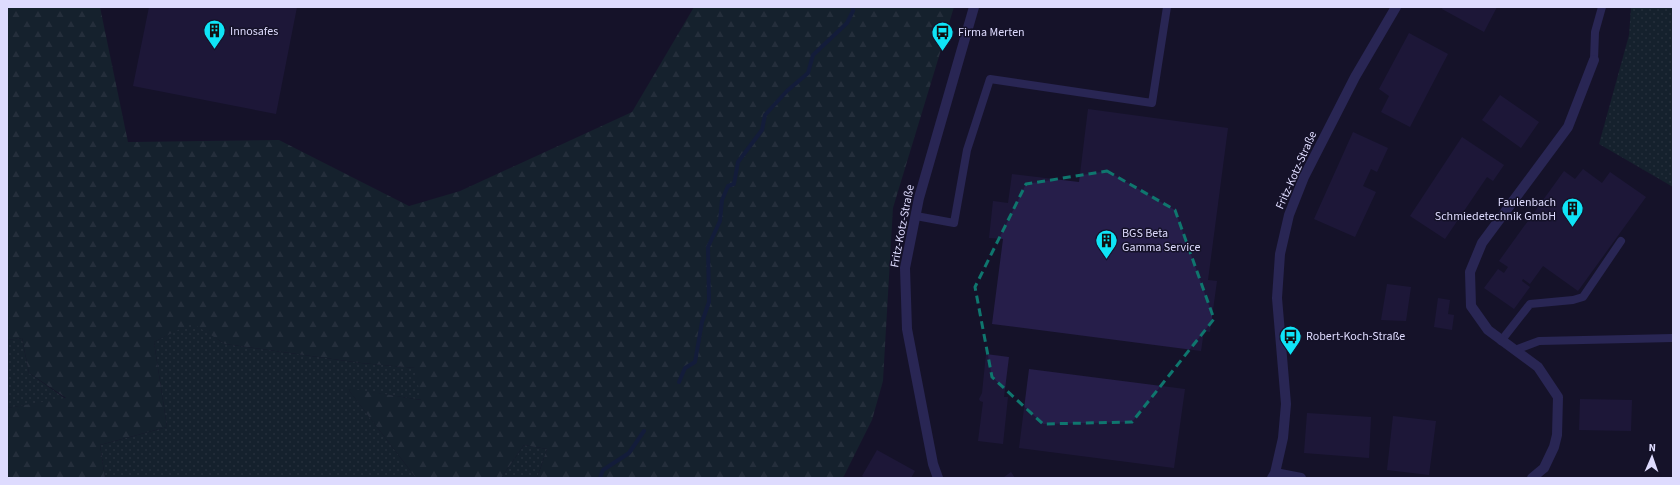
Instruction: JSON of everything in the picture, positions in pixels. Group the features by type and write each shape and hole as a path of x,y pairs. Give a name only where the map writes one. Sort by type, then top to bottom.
{"street":[{"name":"Fritz-Kotz-Straße","path":"938,478 933,464 907,329 905,268 921,190 974,7"},
{"name":"Fritz-Kotz-Straße","path":"1274,475 1283,438 1286,404 1277,298 1280,254 1288,215 1304,177 1352,84 1396,7"},
{"path":"1532,478 1544,468 1554,447 1557,435 1558,397 1538,366 1488,330 1472,306 1470,272 1482,243 1568,127 1594,60"},
{"path":"1274,475 1301,478"}],"lane":[{"path":"916,216 954,223 967,150 990,79 1152,103 1167,7"},
{"path":"1594,60 1595,32 1602,7"},
{"path":"1502,340 1530,304 1573,300 1583,297 1622,241"},
{"path":"1515,350 1539,341 1673,338"}],"highlighted area":[{"path":"1107,171 1175,210 1214,319 1132,422 1043,424 992,377 975,287 1026,184"}],"green space":[{"path":"7,7 100,7 128,142 279,140 409,206 460,191 632,112 694,7 954,7 893,208 883,381 872,420 844,476 842,478 537,478 547,449 524,445 501,478 416,478 347,388 421,400 415,368 361,363 225,344 192,323 154,342 167,427 100,445 105,478 7,478 7,408 66,398 29,373 22,338 7,340"},
{"path":"1631,7 1673,7 1673,187 1599,144 1629,35"},
{"path":"192,322 225,344 361,363 416,368 422,400 348,389 416,478 105,478 100,445 167,427 154,342"},
{"path":"22,338 29,373 66,399 7,408 7,340"},
{"path":"524,445 547,449 537,478 501,478"}],"building":[{"name":"Innosafes","path":"149,7 297,7 276,114 133,86"},
{"path":"1443,7 1497,7 1484,32 1442,9"},
{"path":"1409,33 1448,54 1410,127 1381,112 1389,96 1379,89"},
{"path":"1500,95 1539,122 1521,148 1482,120"},
{"name":"BGS Beta Gamma Service","path":"1088,109 1228,128 1208,280 1217,281 1210,332 1204,331 1201,351 992,324 1003,239 989,238 993,201 1008,203 1012,174 1079,182"},
{"path":"1353,132 1388,148 1377,172 1371,169 1363,186 1376,192 1355,237 1314,219"},
{"path":"1462,137 1504,165 1493,181 1487,177 1445,239 1410,216"},
{"name":"Faulenbach Schmiedetechnik GmbH","path":"1583,169 1602,183 1610,172 1646,197 1578,291 1543,266 1530,284 1523,279 1522,281 1530,287 1514,309 1484,288 1498,269 1504,273 1508,267 1499,261 1564,171 1575,179"},
{"path":"1387,284 1411,287 1406,321 1381,320"},
{"path":"1438,298 1450,300 1448,314 1454,315 1452,330 1434,327"},
{"path":"986,354 1009,357 1004,397 1008,397 1003,444 978,441 983,402 979,399 982,393"},
{"path":"1029,369 1185,389 1174,468 1019,448"},
{"path":"1580,399 1632,400 1631,431 1579,430"},
{"path":"1307,413 1371,417 1369,458 1304,453"},
{"path":"1393,416 1436,421 1429,475 1387,470"},
{"path":"877,450 915,471 911,478 865,478 862,476"},
{"path":"1011,472 1015,478 1004,478 1004,477"}],"waterway":[{"path":"679,382 685,368 695,362 702,322 709,302 708,247 720,221 722,200 728,186 734,184 738,162 762,130 765,115 787,91 808,73 813,55 847,23 853,11 853,7"},
{"path":"600,478 603,470 629,453 644,431"}],"place":[{"name":"Innosafes","path":"214,50"},
{"name":"Firma Merten","path":"942,52"},
{"name":"Faulenbach Schmiedetechnik GmbH","path":"1572,228"},
{"name":"BGS Beta Gamma Service","path":"1106,260"},
{"name":"Robert-Koch-Straße","path":"1291,356"}]}
